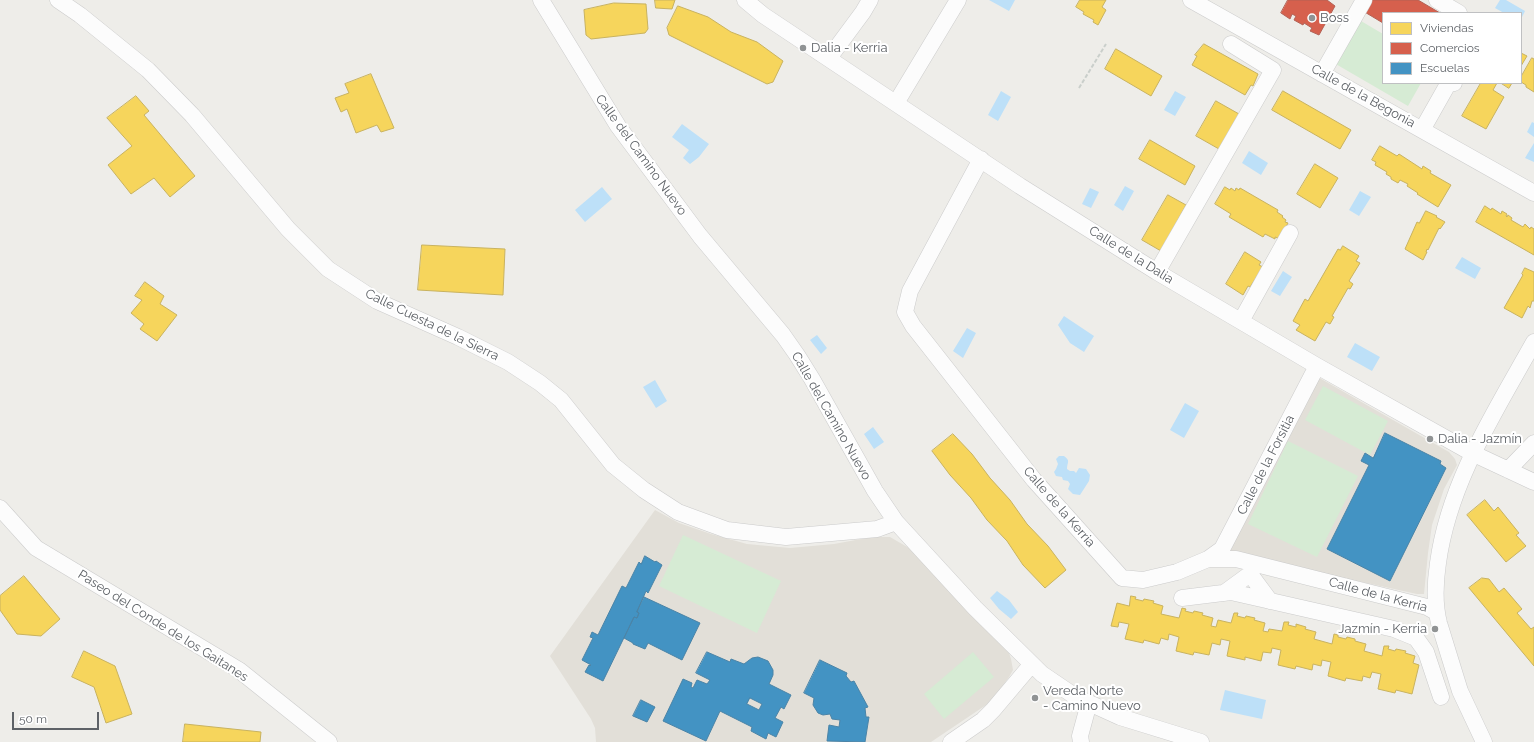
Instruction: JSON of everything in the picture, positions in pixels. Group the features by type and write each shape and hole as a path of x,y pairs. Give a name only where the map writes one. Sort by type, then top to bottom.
{"street":[{"name":"Calle Cuesta de la Sierra","path":"58,0 80,15 148,70 192,115 288,229 328,268 377,301 458,337 508,362 540,383 561,400 613,465 644,490 678,512 727,530 786,537 848,533 861,530 874,520 892,517"},
{"name":"Calle de la Dalia","path":"745,0 763,15 1020,186 1157,272 1317,366 1472,453 1534,482"},
{"path":"829,58 863,12 870,0"},
{"path":"896,103 958,0"},
{"name":"Calle de la Begonia","path":"1191,0 1534,193"},
{"path":"1322,74 1364,0"},
{"path":"1437,0 1457,12"},
{"name":"Calle del Camino Nuevo","path":"546,2 618,126 696,230 782,335 797,356 812,379 892,517 975,608 1031,665 1055,684 1089,703 1120,717 1201,742"},
{"path":"1157,272 1273,70 1231,44"},
{"path":"1422,130 1448,84"},
{"name":"Calle de la Kerria","path":"981,159 910,291 905,312 913,326 1034,480 1122,578 1143,580 1177,572 1208,559 1236,559 1253,569 1427,607 1436,612"},
{"path":"1240,321 1290,233"},
{"path":"1484,742 1460,691 1436,612 1435,589 1440,551 1453,499 1472,453 1534,342"},
{"name":"Calle de la Forsitia","path":"1208,559 1222,548 1317,366"},
{"path":"1508,470 1534,442"},
{"name":"Paseo del Conde de los Gaitanes","path":"0,508 36,548 239,670 329,742"},
{"path":"1224,593 1253,569 1270,601"},
{"path":"1182,598 1231,592 1394,629 1416,638 1426,652 1441,697"},
{"path":"951,742 983,720 1031,665"},
{"path":"1081,742 1080,736 1089,703"}],"path":[{"path":"1079,88 1106,44"}],"shaded area":[{"path":"1316,376 1449,452 1455,459 1457,465 1444,489 1432,525 1424,594 1417,594 1321,573 1230,551"},
{"path":"655,510 679,523 747,544 790,548 834,544 872,537 890,537 909,548 1009,653 1013,670 992,701 931,742 596,742 595,728 591,719 550,656"}],"green space":[{"path":"1361,21 1382,33 1382,84 1420,84 1408,106 1334,63"},
{"path":"1323,386 1388,421 1370,455 1305,420"},
{"path":"1288,441 1358,476 1317,557 1248,524"},
{"path":"683,535 781,581 757,633 659,586"},
{"path":"973,652 994,677 944,719 924,694"}],"water":[{"path":"989,0 1015,0 1009,11"},
{"path":"1500,0 1506,0 1525,11 1522,17 1522,12 1502,12 1495,8"},
{"path":"1001,91 1011,97 998,121 988,115"},
{"path":"1175,91 1186,97 1175,116 1164,110"},
{"path":"1532,122 1534,123 1534,137 1527,132"},
{"path":"682,124 709,144 699,157 690,164 683,158 689,150 672,137"},
{"path":"1534,143 1534,162 1525,158"},
{"path":"1249,151 1268,163 1261,175 1242,163"},
{"path":"1125,186 1134,191 1123,211 1114,205"},
{"path":"602,187 612,199 585,222 575,210"},
{"path":"1090,188 1099,192 1091,208 1082,204"},
{"path":"1360,191 1371,197 1359,216 1349,210"},
{"path":"1462,257 1481,268 1475,279 1455,268"},
{"path":"1283,271 1292,277 1280,296 1271,291"},
{"path":"1064,316 1094,336 1084,352 1070,343 1058,325"},
{"path":"967,328 976,333 963,358 953,351"},
{"path":"817,335 827,348 821,354 810,340"},
{"path":"1355,343 1380,357 1372,371 1347,357"},
{"path":"655,380 667,401 656,408 643,387"},
{"path":"1185,403 1199,411 1184,438 1170,430"},
{"path":"873,427 884,442 874,449 864,434"},
{"path":"1059,456 1064,456 1067,459 1067,469 1070,471 1074,471 1076,473 1079,468 1086,469 1090,475 1089,481 1080,495 1073,494 1068,489 1070,484 1068,481 1063,480 1062,477 1056,476 1054,472 1058,464 1056,459"},
{"path":"997,591 1009,600 1018,612 1011,619 999,609 990,598"},
{"path":"1225,690 1266,700 1262,719 1220,710"}],"building: Viviendas":[{"path":"655,0 675,0 672,9 656,8"},
{"path":"1080,0 1106,0 1102,7 1106,10 1098,25 1093,22 1094,20 1083,14 1084,12 1076,7"},
{"path":"614,3 646,4 648,29 645,33 591,39 586,35 584,10"},
{"path":"678,6 708,17 731,32 757,42 783,61 773,82 767,84 669,35 667,28"},
{"path":"1204,44 1258,74 1253,86 1251,85 1245,95 1192,65 1197,56 1195,55"},
{"path":"1116,49 1162,76 1151,96 1105,69"},
{"path":"1522,54 1527,56 1522,64"},
{"path":"1532,58 1534,59 1534,92 1522,83 1522,75"},
{"path":"371,74 394,128 381,132 377,125 356,133 347,109 341,112 335,98 349,93 345,84"},
{"path":"1480,84 1496,84 1493,90 1504,97 1486,129 1462,116"},
{"path":"1503,84 1511,84 1509,88"},
{"path":"1283,91 1351,130 1340,149 1272,110"},
{"path":"136,96 149,111 144,115 195,176 170,197 154,178 131,194 108,165 132,146 107,118"},
{"path":"1216,101 1239,114 1219,149 1196,136"},
{"path":"1150,140 1195,166 1185,185 1139,159"},
{"path":"1380,146 1397,156 1399,154 1422,169 1423,166 1431,171 1430,173 1451,185 1438,207 1417,194 1418,193 1407,186 1408,184 1400,180 1398,183 1391,179 1391,177 1386,174 1387,172 1375,165 1376,162 1372,160"},
{"path":"1315,164 1338,178 1320,208 1297,194"},
{"path":"1225,187 1230,190 1231,188 1235,191 1236,188 1239,190 1240,188 1278,210 1277,212 1283,216 1282,217 1286,220 1285,222 1288,223 1280,239 1275,237 1275,239 1265,234 1263,237 1229,217 1231,214 1215,204"},
{"path":"1168,195 1186,205 1161,251 1142,240"},
{"path":"1485,206 1491,210 1492,208 1501,214 1502,211 1507,214 1507,217 1508,215 1512,218 1511,220 1523,227 1525,224 1530,229 1531,227 1534,229 1534,255 1476,222"},
{"path":"1426,211 1445,222 1440,229 1439,228 1428,250 1427,249 1423,260 1405,249 1417,222 1419,223"},
{"path":"422,245 505,249 503,295 418,290"},
{"path":"1343,246 1359,256 1356,261 1360,263 1349,281 1353,284 1350,289 1348,288 1332,316 1334,317 1330,324 1326,322 1315,341 1296,330 1300,325 1293,321 1305,299 1308,301 1338,249 1340,250"},
{"path":"1245,252 1261,262 1259,265 1263,267 1243,295 1226,284"},
{"path":"1525,268 1534,272 1534,301 1532,301 1530,308 1528,306 1522,318 1504,308 1523,275 1522,274"},
{"path":"145,282 164,296 160,304 177,315 157,341 140,329 144,324 131,313 142,300 135,296"},
{"path":"953,434 972,454 990,478 1010,500 1027,524 1048,546 1066,570 1045,588 1023,565 1007,541 987,520 971,498 950,475 932,451"},
{"path":"1485,500 1494,511 1498,507 1519,533 1516,535 1526,546 1506,562 1467,515"},
{"path":"24,576 60,619 41,636 17,634 0,610 0,596"},
{"path":"1482,578 1489,579 1499,592 1504,588 1522,609 1517,613 1531,629 1534,627 1534,666 1469,588"},
{"path":"1131,596 1136,597 1135,599 1143,601 1144,599 1154,601 1153,603 1163,606 1161,614 1179,618 1182,608 1186,609 1185,611 1193,613 1194,611 1203,613 1202,615 1213,618 1211,626 1216,627 1218,620 1231,623 1234,613 1238,613 1237,616 1255,618 1254,620 1265,623 1263,631 1268,632 1269,629 1282,631 1284,622 1289,622 1288,625 1296,627 1296,624 1306,627 1305,629 1316,632 1314,639 1332,644 1334,634 1338,635 1338,637 1355,639 1355,641 1366,644 1364,651 1382,656 1384,646 1389,646 1388,649 1395,651 1396,649 1406,651 1405,653 1415,656 1413,663 1419,665 1412,694 1396,690 1395,693 1378,689 1381,674 1372,672 1370,678 1363,676 1362,681 1346,678 1345,681 1328,676 1331,662 1322,660 1321,666 1313,664 1312,670 1296,666 1295,669 1278,665 1281,650 1272,648 1271,653 1263,652 1261,661 1245,657 1245,660 1227,656 1230,641 1221,639 1220,645 1212,643 1209,655 1194,652 1193,655 1176,651 1179,637 1169,634 1168,640 1161,638 1159,644 1144,640 1143,643 1125,639 1129,624 1119,622 1118,627 1111,626 1117,603 1129,606"},
{"path":"84,651 115,666 132,714 106,723 94,687 72,677"},
{"path":"185,724 261,732 260,742 183,742"}],"building: Comercios":[{"name":"Boss","path":"1288,0 1327,0 1335,6 1319,35 1310,31 1312,28 1304,23 1303,25 1294,20 1296,16 1292,14 1290,19 1281,13"},
{"path":"1369,0 1418,0 1438,12 1382,12 1382,22 1363,11"}],"building: Escuelas":[{"path":"1385,433 1441,461 1440,464 1446,468 1390,581 1327,549 1369,465 1361,461 1365,453 1373,458"},
{"path":"645,556 662,565 648,593 646,591 637,612 639,613 637,618 634,617 603,681 585,672 589,665 591,665 582,660 593,638 590,637 592,632 598,635 622,586 626,588 639,562 641,564"},
{"path":"644,597 700,623 682,660 648,643 645,649 624,638 634,617 637,618 639,613 637,612"},
{"path":"707,652 730,662 731,659 744,664 752,658 758,657 768,661 773,670 773,675 769,684 791,695 784,709 781,707 775,718 783,722 776,737 768,733 766,739 751,731 752,727 720,711 706,741 663,721 683,679 692,683 691,687 693,688 697,680 707,684 710,680 696,673","holes":["750,698 762,704 759,710 747,704"]},
{"path":"820,660 847,673 846,676 851,682 854,681 868,707 865,708 866,717 869,717 865,742 827,741 829,725 839,727 840,720 832,719 830,714 823,715 818,713 813,705 814,698 804,693"},
{"path":"641,700 655,707 647,722 633,716"}],"place":[{"name":"Boss","path":"1312,18"},
{"name":"Dalia - Kerria","path":"803,48"},
{"name":"Dalia - Jazmín","path":"1430,439"},
{"name":"Jazmín - Kerria","path":"1435,629"},
{"name":"Vereda Norte - Camino Nuevo","path":"1035,698"}]}
